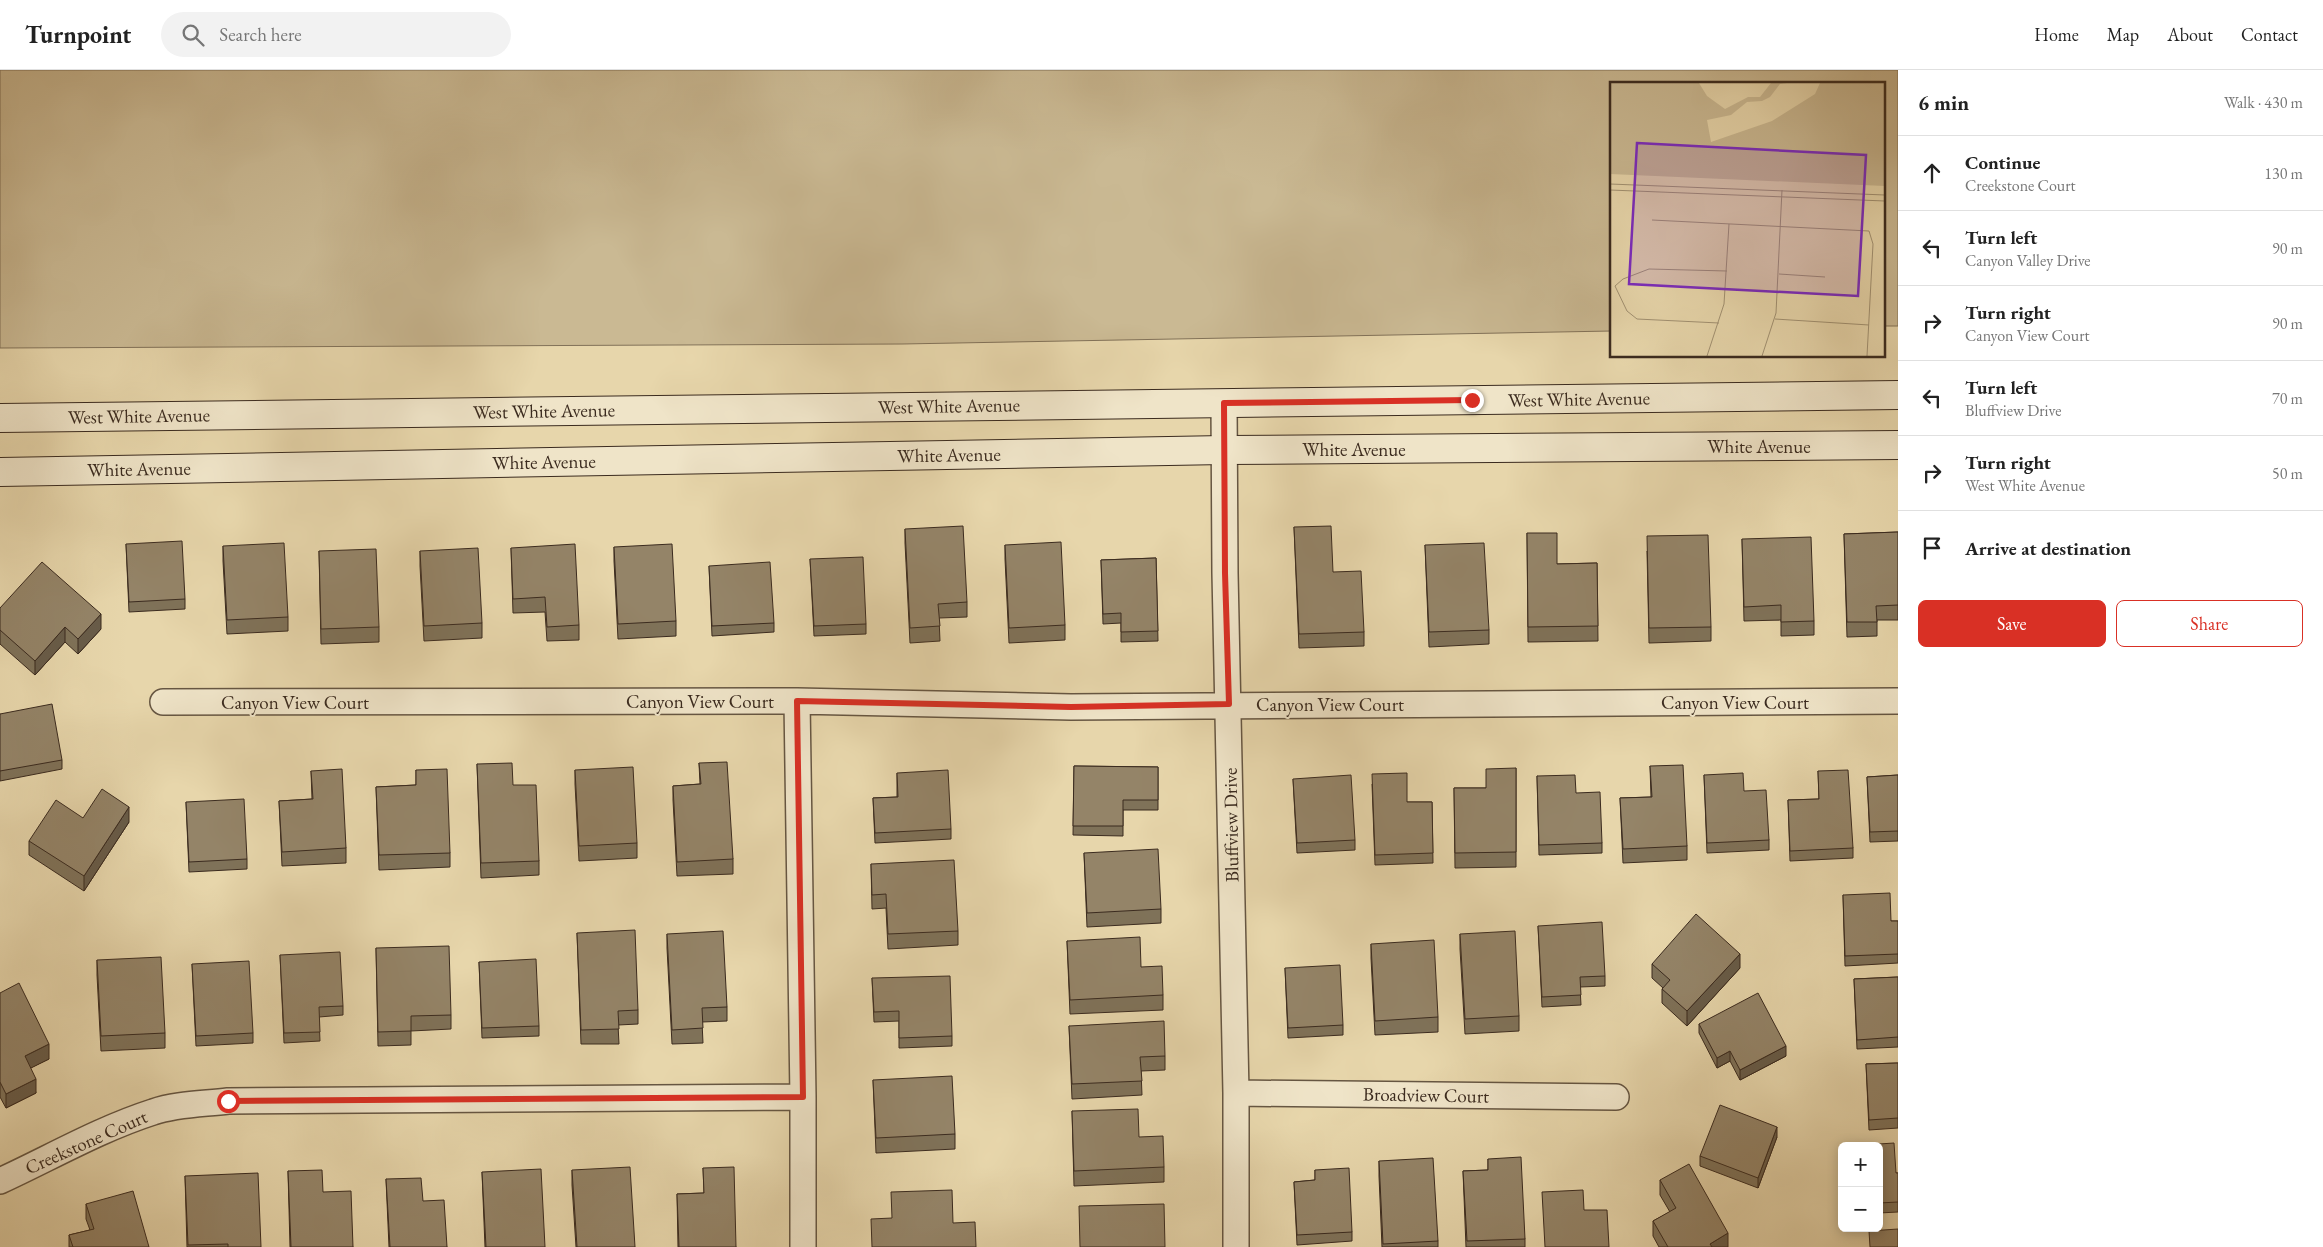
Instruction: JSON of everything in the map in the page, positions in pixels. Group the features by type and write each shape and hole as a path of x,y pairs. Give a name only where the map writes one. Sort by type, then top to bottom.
{"main road":[{"name":"West White Avenue","path":"0,418 1898,395"},
{"name":"White Avenue","path":"0,472 1224,450 1898,446"}],"street":[{"name":"Bluffview Drive","path":"1224,403 1236,1093 1236,1247"},
{"name":"Canyon View Court","path":"163,702 797,701 1071,707 1229,704 1898,701"},
{"path":"797,701 803,1097 803,1247"},
{"name":"Broadview Court","path":"1236,1093 1616,1097"},
{"name":"Creekstone Court","path":"0,1181 154,1111 188,1105 228,1101 803,1097"}],"shaded area":[{"path":"0,70 1898,70 1898,326 1886,326 1886,82 1610,82 1610,331 902,344 0,348"}],"building":[{"path":"963,526 967,602 938,604 940,626 910,628 905,529"},
{"path":"1331,526 1333,572 1361,571 1364,632 1299,634 1294,527"},
{"path":"1898,532 1898,605 1876,606 1877,622 1847,622 1844,534"},
{"path":"1527,533 1557,533 1557,564 1597,563 1598,626 1528,627"},
{"path":"1708,535 1711,627 1649,628 1647,536"},
{"path":"1811,537 1814,621 1781,622 1781,605 1744,607 1742,539"},
{"path":"182,541 185,599 129,602 126,544"},
{"path":"1061,542 1065,625 1009,628 1005,545"},
{"path":"284,543 288,617 227,620 223,546"},
{"path":"1484,543 1489,630 1429,632 1425,545"},
{"path":"575,544 579,625 547,627 545,597 513,599 511,548"},
{"path":"672,544 676,621 618,624 614,547"},
{"path":"478,548 482,623 424,626 420,551"},
{"path":"376,549 379,627 321,629 319,551"},
{"path":"863,557 866,624 814,626 810,559"},
{"path":"1156,558 1158,631 1121,632 1121,613 1103,614 1101,560"},
{"path":"42,562 101,614 78,639 65,627 35,661 0,630 0,608"},
{"path":"770,562 774,623 712,626 709,566"},
{"path":"52,704 62,760 0,771 0,714"},
{"path":"727,762 733,859 677,862 673,786 701,784 699,763"},
{"path":"512,763 513,785 536,785 539,861 481,863 477,764"},
{"path":"1683,765 1687,846 1623,849 1620,798 1652,797 1650,766"},
{"path":"1074,766 1158,767 1158,800 1123,800 1123,826 1073,826"},
{"path":"633,767 637,843 579,846 575,770"},
{"path":"1516,768 1516,852 1455,853 1454,788 1486,788 1486,769"},
{"path":"342,769 346,848 282,852 279,801 313,799 311,771"},
{"path":"447,769 450,853 379,855 376,787 416,785 416,770"},
{"path":"948,770 951,829 875,833 873,798 898,797 897,773"},
{"path":"1848,770 1853,848 1790,851 1788,800 1819,799 1818,771"},
{"path":"1407,773 1407,802 1432,802 1433,853 1375,855 1372,774"},
{"path":"1743,773 1744,791 1766,790 1769,840 1707,843 1704,775"},
{"path":"1351,775 1355,840 1297,843 1293,779"},
{"path":"1575,775 1576,793 1600,792 1602,843 1539,845 1537,776"},
{"path":"1898,775 1898,831 1870,832 1867,777"},
{"path":"102,789 129,807 84,876 29,841 56,800 83,818"},
{"path":"244,799 247,859 189,862 186,802"},
{"path":"1158,849 1161,909 1087,913 1084,853"},
{"path":"954,860 958,931 888,934 886,894 872,895 871,864"},
{"path":"1890,893 1891,921 1898,921 1898,954 1845,956 1843,895"},
{"path":"1696,914 1740,954 1687,1011 1662,989 1670,980 1652,964"},
{"path":"1602,922 1605,976 1580,977 1581,995 1542,997 1538,926"},
{"path":"635,930 638,1010 618,1011 619,1029 581,1030 577,933"},
{"path":"723,931 727,1007 702,1008 703,1028 672,1030 667,934"},
{"path":"1515,931 1519,1016 1465,1019 1460,934"},
{"path":"1140,937 1141,967 1162,966 1163,995 1070,1000 1067,941"},
{"path":"1434,940 1438,1017 1375,1021 1371,944"},
{"path":"449,946 451,1015 411,1016 411,1031 378,1032 376,948"},
{"path":"340,952 343,1006 319,1007 320,1032 284,1033 280,955"},
{"path":"161,957 165,1033 101,1036 97,960"},
{"path":"536,959 539,1026 482,1028 479,962"},
{"path":"249,961 253,1033 196,1036 192,964"},
{"path":"1340,965 1343,1025 1288,1028 1285,968"},
{"path":"950,976 952,1036 899,1038 899,1011 874,1012 872,978"},
{"path":"1898,977 1898,1037 1857,1040 1854,979"},
{"path":"19,983 49,1044 25,1056 36,1079 6,1094 0,1082 0,993"},
{"path":"1758,993 1786,1046 1740,1070 1730,1051 1717,1058 1699,1024"},
{"path":"1164,1021 1165,1056 1140,1057 1142,1081 1072,1084 1069,1026"},
{"path":"1898,1063 1898,1118 1869,1120 1866,1064"},
{"path":"952,1076 955,1134 876,1138 873,1080"},
{"path":"1720,1105 1777,1127 1758,1178 1700,1156"},
{"path":"1138,1109 1139,1137 1163,1136 1164,1167 1074,1171 1072,1111"},
{"path":"1894,1143 1896,1173 1898,1173 1898,1202 1883,1203 1883,1144"},
{"path":"1521,1157 1525,1239 1467,1241 1463,1171 1488,1170 1488,1159"},
{"path":"1433,1158 1438,1241 1383,1244 1379,1161"},
{"path":"1689,1164 1728,1233 1710,1244 1712,1247 1668,1247 1653,1221 1676,1208 1660,1180"},
{"path":"630,1167 635,1247 577,1247 572,1170"},
{"path":"734,1167 736,1247 679,1247 677,1194 704,1193 703,1168"},
{"path":"1349,1168 1352,1232 1297,1235 1294,1182 1315,1180 1315,1170"},
{"path":"541,1169 545,1247 486,1247 482,1172"},
{"path":"322,1170 323,1192 351,1191 353,1247 291,1247 288,1171"},
{"path":"258,1173 261,1247 228,1247 228,1244 188,1245 185,1176"},
{"path":"421,1178 423,1201 444,1200 447,1247 390,1247 386,1179"},
{"path":"952,1190 953,1223 975,1222 976,1247 872,1247 871,1219 892,1218 891,1192"},
{"path":"1583,1190 1584,1210 1607,1210 1609,1247 1545,1247 1542,1192"},
{"path":"133,1191 149,1247 73,1247 69,1235 94,1229 86,1204"},
{"path":"1164,1204 1165,1247 1080,1247 1079,1206"},
{"path":"1898,1229 1898,1247 1870,1247 1869,1232 1883,1232 1883,1230"}],"route":[{"path":"228,1101 803,1097 797,701 1071,707 1229,704 1225,573 1224,403 1472,400"}]}
